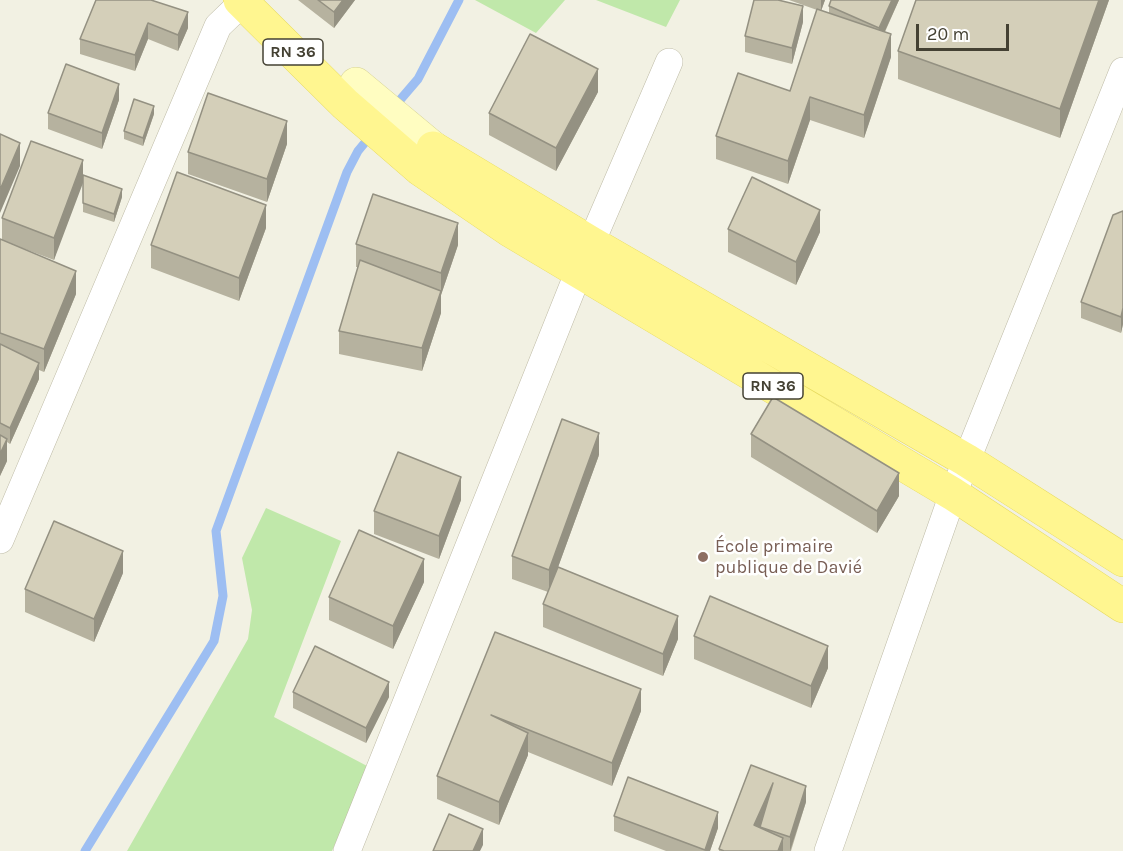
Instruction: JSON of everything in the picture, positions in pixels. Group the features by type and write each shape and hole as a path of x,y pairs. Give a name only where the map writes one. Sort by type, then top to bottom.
{"main road":[{"name":"RN 36","path":"251,1 281,15 351,94 427,159 585,257 1123,606"},
{"name":"RN 36","path":"585,257 966,460 1123,560"}],"street":[{"path":"0,540 218,26 251,1"},
{"path":"347,851 585,257 669,62"},
{"path":"828,851 953,494 1123,72"}],"green space":[{"path":"475,0 565,0 536,33"},
{"path":"596,0 680,0 666,27"},
{"path":"266,508 341,541 274,717 369,767 332,851 127,851 248,639 252,610 242,558"}],"building":[{"path":"96,0 151,0 188,12 178,35 148,23 135,55 80,39"},
{"path":"318,0 343,0 334,12"},
{"path":"754,0 778,0 803,6 792,48 745,36"},
{"path":"831,0 892,0 879,28 829,6"},
{"path":"916,0 1099,0 1060,109 898,51"},
{"path":"817,9 891,34 864,115 810,97 788,161 716,136 738,73 790,91"},
{"path":"530,34 598,69 556,148 489,113"},
{"path":"66,64 119,84 102,133 48,113"},
{"path":"208,93 287,121 267,179 188,152"},
{"path":"134,99 154,106 143,138 124,131"},
{"path":"0,134 20,143 0,190"},
{"path":"31,141 83,160 54,238 2,218"},
{"path":"177,172 266,205 239,278 151,245"},
{"path":"83,175 122,189 114,214 83,203"},
{"path":"752,177 820,210 796,262 728,229"},
{"path":"373,194 458,223 441,273 356,244"},
{"path":"1123,211 1123,308 1121,317 1081,302 1113,215"},
{"path":"0,239 76,271 44,349 0,333"},
{"path":"360,260 441,291 422,348 339,331"},
{"path":"0,344 39,363 10,428 0,423"},
{"path":"773,397 899,473 877,511 751,434"},
{"path":"562,419 599,433 549,570 512,556"},
{"path":"0,435 7,439 0,454"},
{"path":"398,452 461,477 439,536 374,511"},
{"path":"54,521 123,551 94,619 25,589"},
{"path":"359,530 424,559 393,626 329,597"},
{"path":"558,567 678,616 663,654 543,604"},
{"path":"710,596 828,646 811,686 694,636"},
{"path":"495,632 641,689 612,763 491,715 528,733 499,802 437,776"},
{"path":"315,646 389,682 366,728 293,692"},
{"path":"751,765 806,786 790,837 760,827 773,783 754,825 783,838 778,851 724,851 719,849"},
{"path":"628,777 718,812 705,850 614,816"},
{"path":"449,814 483,829 473,851 433,851"}],"waterway":[{"path":"394,107 418,79 459,0"},
{"path":"85,851 214,641 223,596 216,531 347,172 358,151 372,134"}],"place":[{"name":"École primaire publique de Davié","path":"703,557"}]}
